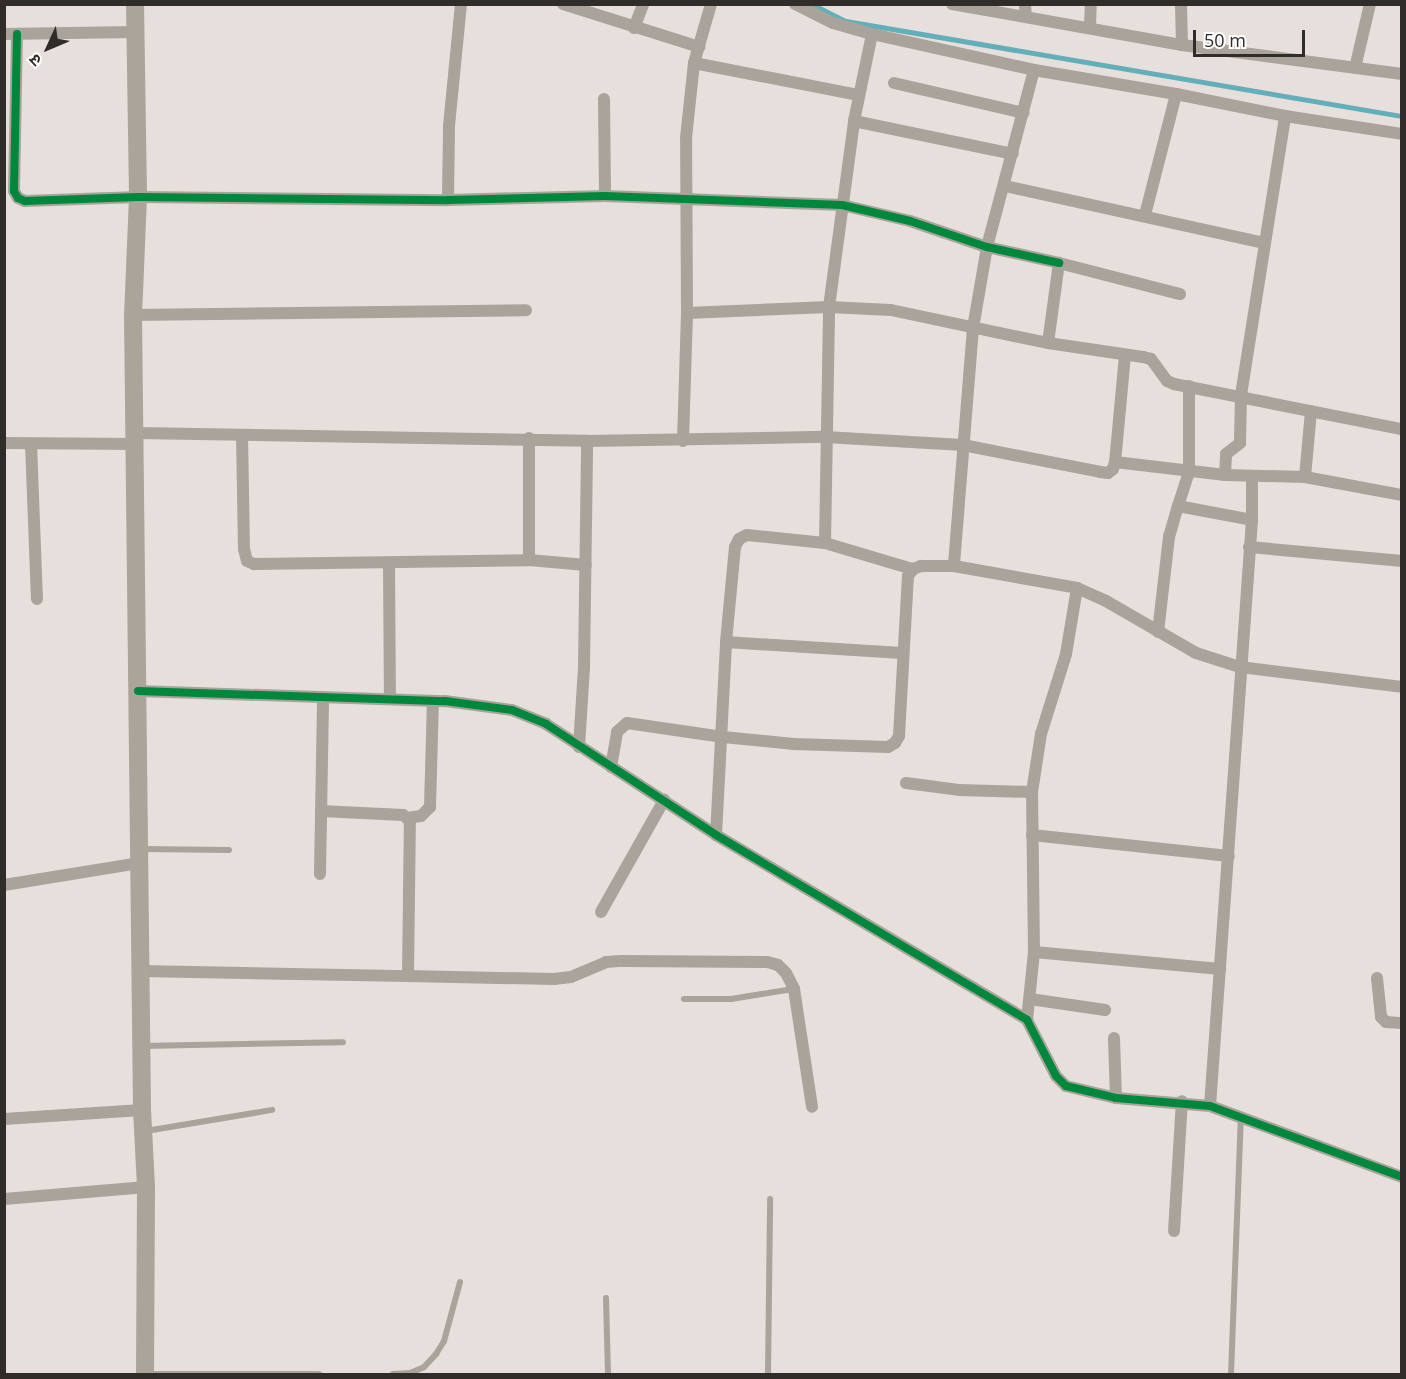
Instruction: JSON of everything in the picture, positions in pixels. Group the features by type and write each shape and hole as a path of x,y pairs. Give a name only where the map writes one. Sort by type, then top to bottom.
{"main road":[{"path":"135,4 138,196 133,315 142,1110 146,1186 145,1374"}],"street":[{"path":"563,4 699,47"},
{"path":"634,28 643,4"},
{"path":"683,441 687,312 686,138 694,63 711,4"},
{"path":"795,4 833,22 872,34 1034,70 1176,94 1285,116 1401,134"},
{"path":"952,4 1026,11 1090,27 1182,45 1401,74"},
{"path":"1090,27 1091,4"},
{"path":"1181,4 1182,45"},
{"path":"1355,68 1370,4"},
{"path":"448,200 449,126 458,5"},
{"path":"134,32 10,34 14,191 18,198 25,201 138,196 448,200 605,196 688,197 842,205 910,221 987,247 1180,294"},
{"path":"825,543 829,307 854,121 872,34"},
{"path":"694,63 859,95"},
{"path":"954,566 973,328 987,247 1034,70"},
{"path":"894,83 1024,113"},
{"path":"1145,215 1176,94"},
{"path":"604,99 605,196"},
{"path":"1225,475 1226,454 1240,443 1241,395 1285,116"},
{"path":"854,121 1013,154"},
{"path":"1005,186 1265,243"},
{"path":"1048,343 1059,263"},
{"path":"687,312 829,307 891,310 1048,343 1151,359 1167,381 1401,429"},
{"path":"133,315 526,310"},
{"path":"4,443 31,444 242,435 529,438 586,441 825,437 963,445 1108,473 1113,469 1125,355"},
{"path":"1158,632 1169,537 1189,472 1190,386"},
{"path":"1305,477 1311,411"},
{"path":"242,435 244,549 248,561 254,564 389,564 529,560 586,565"},
{"path":"529,438 529,560"},
{"path":"579,747 584,668 586,441"},
{"path":"31,444 37,599"},
{"path":"1114,462 1225,475 1305,477 1401,495"},
{"path":"1210,1106 1252,520 1252,476"},
{"path":"1178,506 1252,520"},
{"path":"717,835 726,642 735,547 739,538 747,535 825,543 913,568 954,566 1077,588 1196,653 1240,667 1401,687"},
{"path":"1249,547 1401,561"},
{"path":"389,564 390,699"},
{"path":"611,767 617,732 627,723 723,737 794,744 888,747 899,736 908,576 913,568"},
{"path":"1027,1020 1034,952 1032,792 1041,734 1066,654 1077,588"},
{"path":"726,642 902,653"},
{"path":"138,691 433,700 512,710 546,724 717,835 1027,1020 1061,1083 1116,1098 1182,1101 1210,1106 1401,1177"},
{"path":"320,874 323,697"},
{"path":"321,811 407,818 427,812 432,801 433,700"},
{"path":"906,783 959,790 1032,792"},
{"path":"601,912 664,800"},
{"path":"407,818 411,826 408,976"},
{"path":"1032,835 1229,856"},
{"path":"4,885 140,856"},
{"path":"1034,952 1220,969"},
{"path":"141,971 554,979 571,977 606,962 767,962 777,965 786,973 794,989 812,1107"},
{"path":"1377,978 1381,1017 1386,1022 1401,1023"},
{"path":"1030,999 1106,1010"},
{"path":"1114,1038 1116,1098"},
{"path":"1174,1231 1182,1101"},
{"path":"4,1119 142,1110"},
{"path":"4,1199 146,1186"}],"lane":[{"path":"140,856 229,850"},
{"path":"684,999 752,997 794,989"},
{"path":"142,1046 343,1041"},
{"path":"143,1132 272,1110"},
{"path":"1231,1374 1241,1116"},
{"path":"768,1374 770,1199"},
{"path":"393,1374 417,1370 436,1354 444,1341 460,1282"},
{"path":"606,1298 608,1374"},
{"path":"145,1374 319,1374"}],"waterway":[{"path":"812,4 846,21 1402,116"}],"cycle path":[{"path":"17,34 14,191 18,198 25,201 138,197 448,200 605,196 842,205 910,221 987,247 1059,263"},
{"path":"138,691 445,701 512,710 546,724 716,835 1027,1020 1056,1076 1066,1086 1116,1098 1210,1106 1402,1177"}]}
